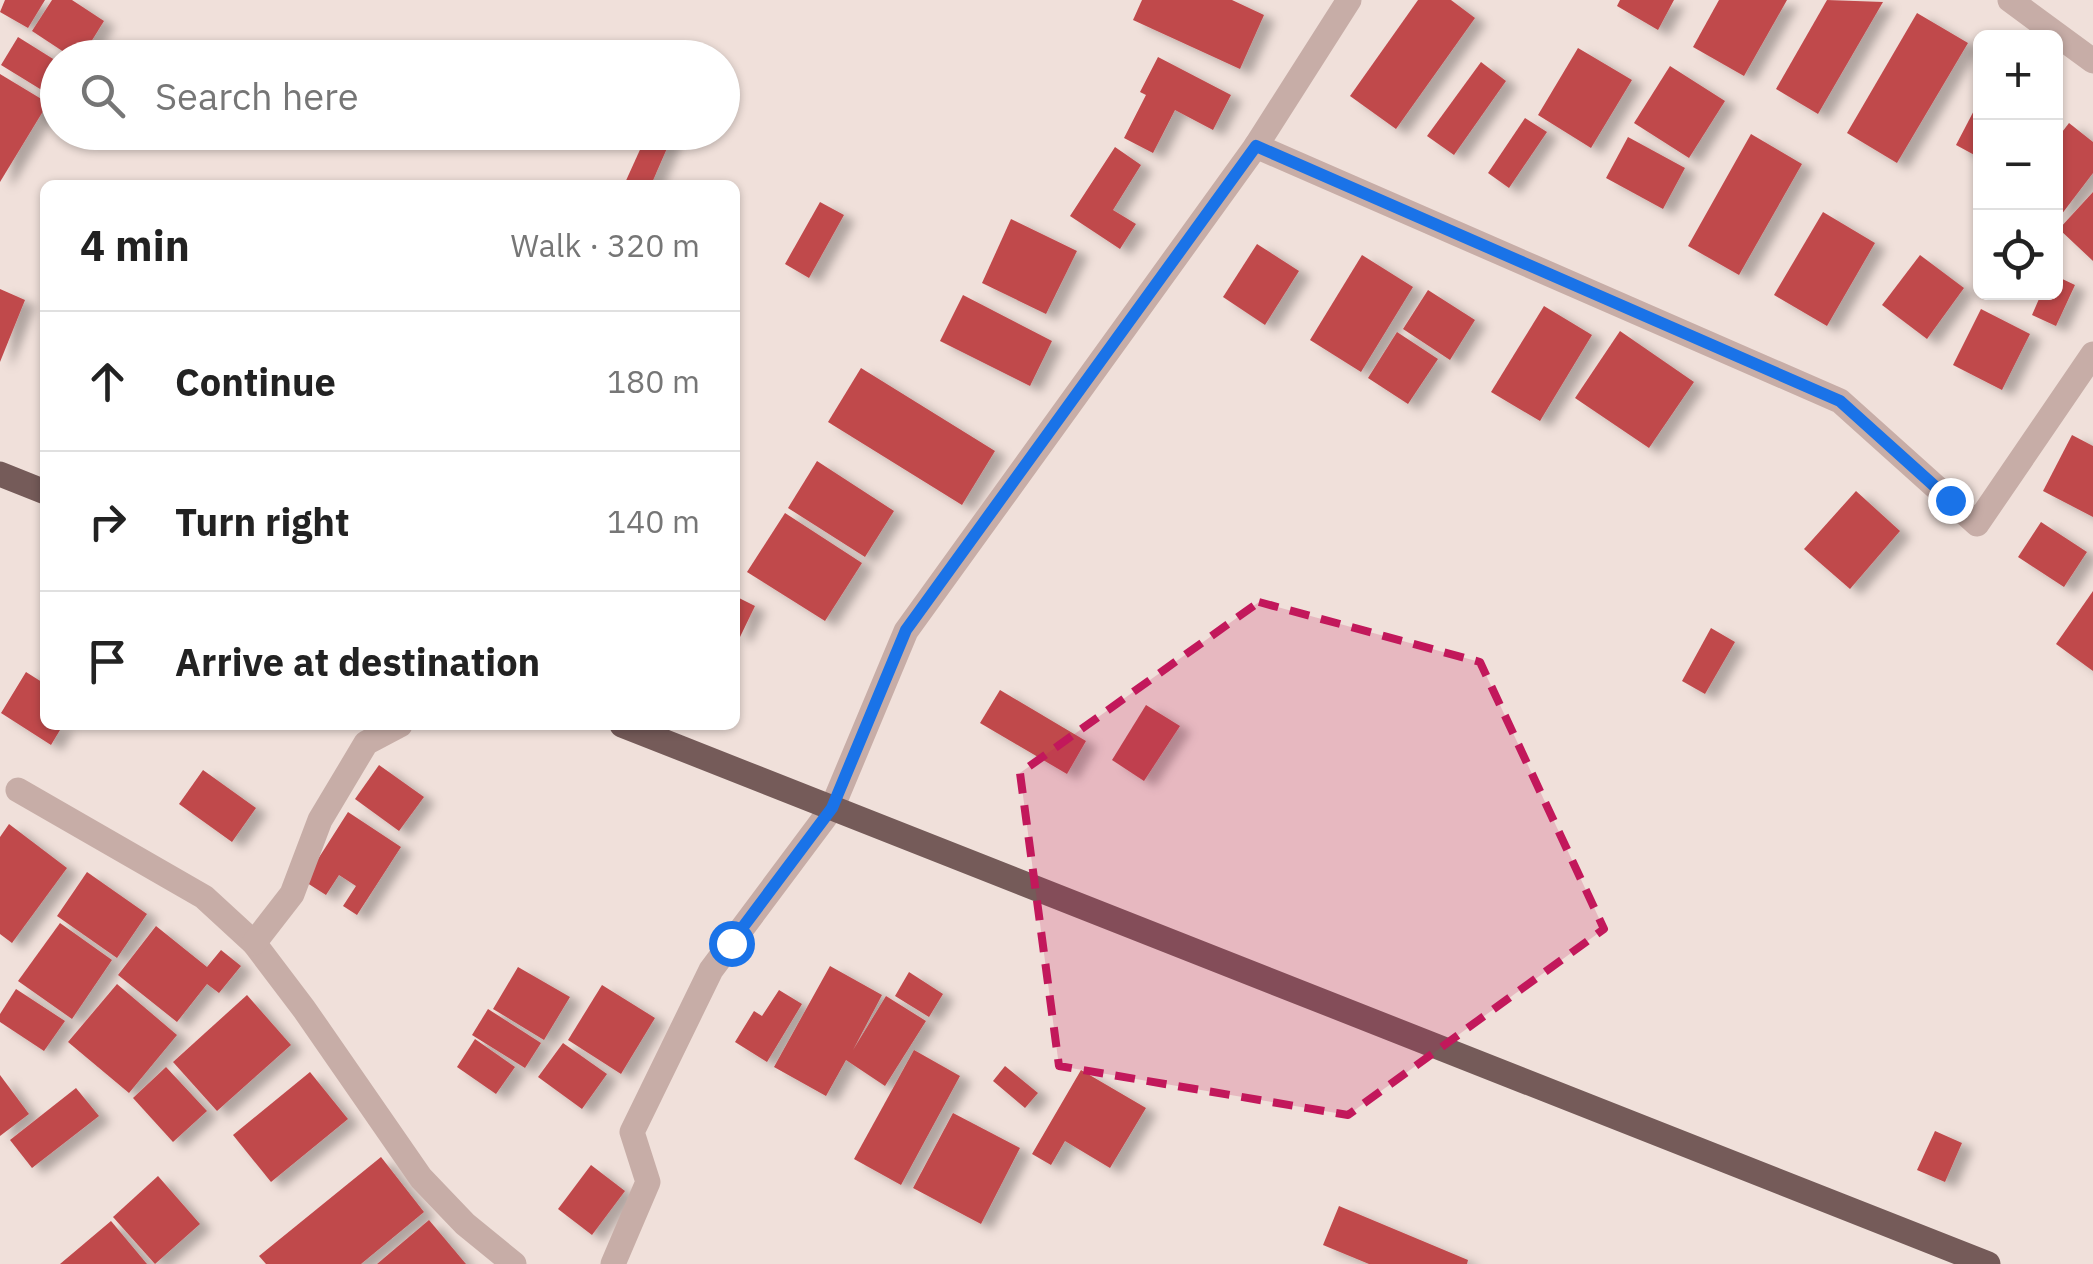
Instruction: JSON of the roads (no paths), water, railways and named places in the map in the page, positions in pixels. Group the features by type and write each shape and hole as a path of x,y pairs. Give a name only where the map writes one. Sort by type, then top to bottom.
{"main road":[{"path":"0,474 40,490"},
{"path":"635,730 1985,1264"}],"street":[{"path":"613,1264 648,1182 632,1132 710,970 832,808 906,630 1256,146 1349,0"},
{"path":"2010,0 2093,61"},
{"path":"1256,146 1840,401 1977,524 2093,354"},
{"path":"254,944 292,894 320,820 366,743 391,730"},
{"path":"18,790 204,897 254,944 422,1178 465,1224 514,1264"}]}
